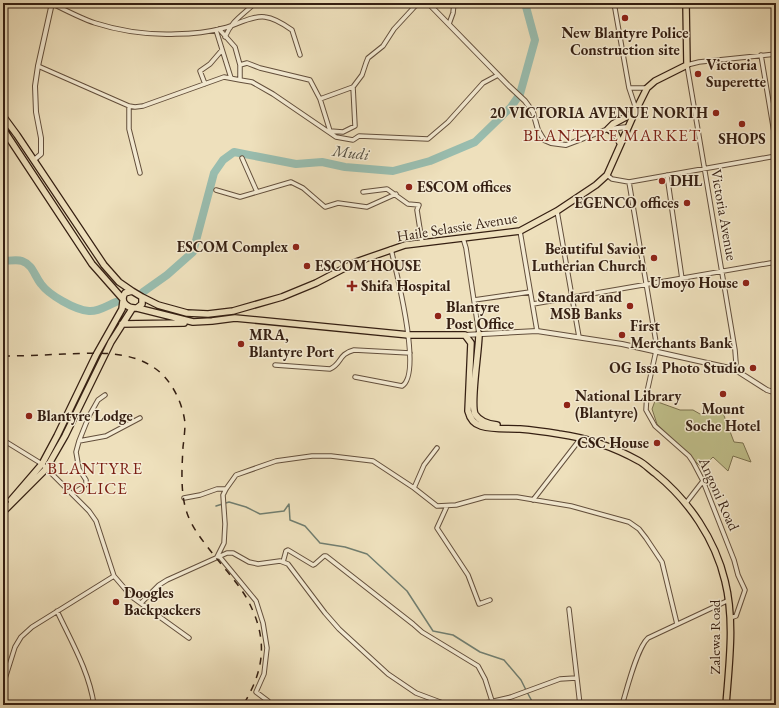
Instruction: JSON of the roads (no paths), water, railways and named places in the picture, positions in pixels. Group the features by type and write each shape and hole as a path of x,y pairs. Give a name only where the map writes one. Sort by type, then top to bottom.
{"highway":[{"path":"686,3 687,65"},
{"name":"Haile Selassie Avenue","path":"142,297 174,310 204,314 233,311 282,297 316,283 356,262 405,245 520,232 557,211 596,185 607,175 620,143 647,88 655,81 687,65"},
{"path":"620,143 616,134 608,129 613,124 636,110"},
{"path":"3,116 104,265 119,282 142,297 142,304 135,308 122,324 111,342 65,436 44,466 3,512"},
{"path":"3,129 92,264 126,305 193,322"},
{"path":"3,507 44,466 96,355 122,309 122,300 125,293 132,291"},
{"path":"122,324 212,321 235,318 409,335 464,334"},
{"name":"Zalewa Road","path":"464,334 471,343 467,406 470,417 476,424 488,428 512,430 519,429 560,434 581,438 612,448 641,462 675,491 700,522 711,544 725,580 729,600 730,618 726,705"},
{"name":"Zalewa Road","path":"479,334 474,410 478,418 485,423 512,426 519,429"}],"street":[{"path":"34,160 41,154 42,146 36,112 35,86 52,3 94,23 157,34 176,34 230,27 260,17 267,17 292,30 300,55"},
{"path":"225,37 230,27 255,3"},
{"path":"320,99 353,87 362,75 368,58 383,46 394,29 418,3"},
{"path":"428,3 498,75 526,101 533,112 538,130 544,140 560,145 574,143 608,129 628,127"},
{"path":"448,24 453,13 454,3"},
{"path":"614,3 629,88 636,110"},
{"path":"217,29 235,47 240,65 240,80"},
{"path":"217,29 231,78"},
{"path":"205,84 200,71 210,64 222,50"},
{"path":"687,65 699,62 776,54"},
{"path":"761,55 776,144"},
{"path":"240,65 247,63 260,68 310,80 320,99 330,130 342,132 354,126 353,87"},
{"name":"Victoria Avenue","path":"687,65 735,350 736,363 734,369"},
{"path":"38,66 129,106 135,107 143,106 224,77 252,82 273,94 336,138 353,140 359,136 428,139 448,122 483,83 498,75"},
{"path":"629,88 647,88"},
{"path":"129,106 129,129 140,173"},
{"path":"607,175 612,179 629,182 776,156"},
{"path":"242,158 257,192"},
{"path":"667,175 682,279"},
{"path":"216,190 240,197 291,182 303,188 325,207 338,203 367,207 396,194"},
{"name":"Angoni Road","path":"629,182 655,332 656,351 647,392 646,410 655,426 689,456 703,481 745,590 736,616 730,618"},
{"path":"363,192 388,189 408,204 419,205 417,210 422,242"},
{"path":"557,211 579,337"},
{"path":"520,232 537,331"},
{"path":"463,238 466,248 479,334"},
{"path":"356,377 402,386 407,382 410,354 409,335 391,249"},
{"path":"533,304 776,262"},
{"path":"474,300 530,292"},
{"path":"464,334 537,331 656,351 734,369 767,390 776,393"},
{"path":"275,365 330,369 334,368 344,354 354,350 410,354"},
{"path":"72,494 86,484 86,480 79,469 76,452 89,416 98,400 105,395"},
{"path":"79,441 106,436 140,418"},
{"path":"534,500 581,438"},
{"path":"3,440 44,466 89,511 96,521 114,576 132,597 189,638"},
{"path":"414,488 424,465 437,448"},
{"path":"217,557 224,543 225,524 223,496 236,475 276,461 318,456 373,461 414,488 437,506 456,505 485,496 517,497 592,511 618,519 634,526 646,538 662,562 677,624"},
{"path":"686,503 703,481"},
{"path":"184,498 200,495 217,489 226,489"},
{"path":"447,506 437,528 468,575 479,604 490,600"},
{"path":"283,562 286,550 313,565 326,556 422,632 478,666 485,679 489,703"},
{"path":"141,603 159,585 167,580 226,553 230,553 249,562 258,564 283,562 288,564 294,570 339,629 388,674 416,693 448,705"},
{"path":"217,557 256,602 259,609 267,648 264,674 256,692 268,701"},
{"path":"3,685 15,647 21,637 32,627 114,576"},
{"path":"622,705 638,657 644,642 648,638 729,600"},
{"path":"569,609 580,705"},
{"path":"57,611 87,676 94,705"},
{"path":"477,705 511,697 560,679 576,678"}],"waterway":[{"name":"Mudi","path":"143,292 167,275 193,252 214,173 223,160 234,152 296,164 322,162 345,167 393,171 430,161 475,142 511,107 520,94 535,40 525,3"},
{"name":"Mudi","path":"3,261 18,260 26,263 50,293 77,308 92,311 116,302"},
{"path":"216,506 229,502 246,507 260,514 284,511 289,504 290,520 305,526 320,543 345,547 367,554 407,591 433,631 453,635 480,652 504,660 521,680 526,690"},
{"path":"527,692 534,705"}],"railway":[{"path":"3,356 89,353 128,356 151,366 162,374 170,384 180,403 185,423 182,480 183,497 187,513 198,534 235,580 246,597 258,625 261,639 260,665 251,691 243,705"}],"place":[{"name":"New Blantyre Police Construction site","path":"625,18"},
{"name":"Victoria Superette","path":"698,74"},
{"name":"20 VICTORIA AVENUE NORTH","path":"716,113"},
{"name":"SHOPS","path":"742,124"},
{"name":"DHL","path":"662,181"},
{"name":"ESCOM offices","path":"409,187"},
{"name":"EGENCO offices","path":"687,203"},
{"name":"ESCOM Complex","path":"296,247"},
{"name":"Beautiful Savior Lutherian Church","path":"654,258"},
{"name":"ESCOM HOUSE","path":"307,266"},
{"name":"Umoyo House","path":"746,283"},
{"name":"Shifa Hospital","path":"352,286"},
{"name":"Standard and MSB Banks","path":"630,306"},
{"name":"Blantyre Post Office","path":"438,316"},
{"name":"First Merchants Bank","path":"622,335"},
{"name":"MRA, Blantyre Port","path":"241,344"},
{"name":"OG Issa Photo Studio","path":"753,368"},
{"name":"Mount Soche Hotel","path":"723,394"},
{"name":"National Library (Blantyre)","path":"567,405"},
{"name":"Blantyre Lodge","path":"29,416"},
{"name":"CSC House","path":"657,443"},
{"name":"Doogles Backpackers","path":"116,602"}],"district":[{"name":"BLANTYRE MARKET","path":"612,135"},
{"name":"BLANTYRE POLICE","path":"95,478"}]}
